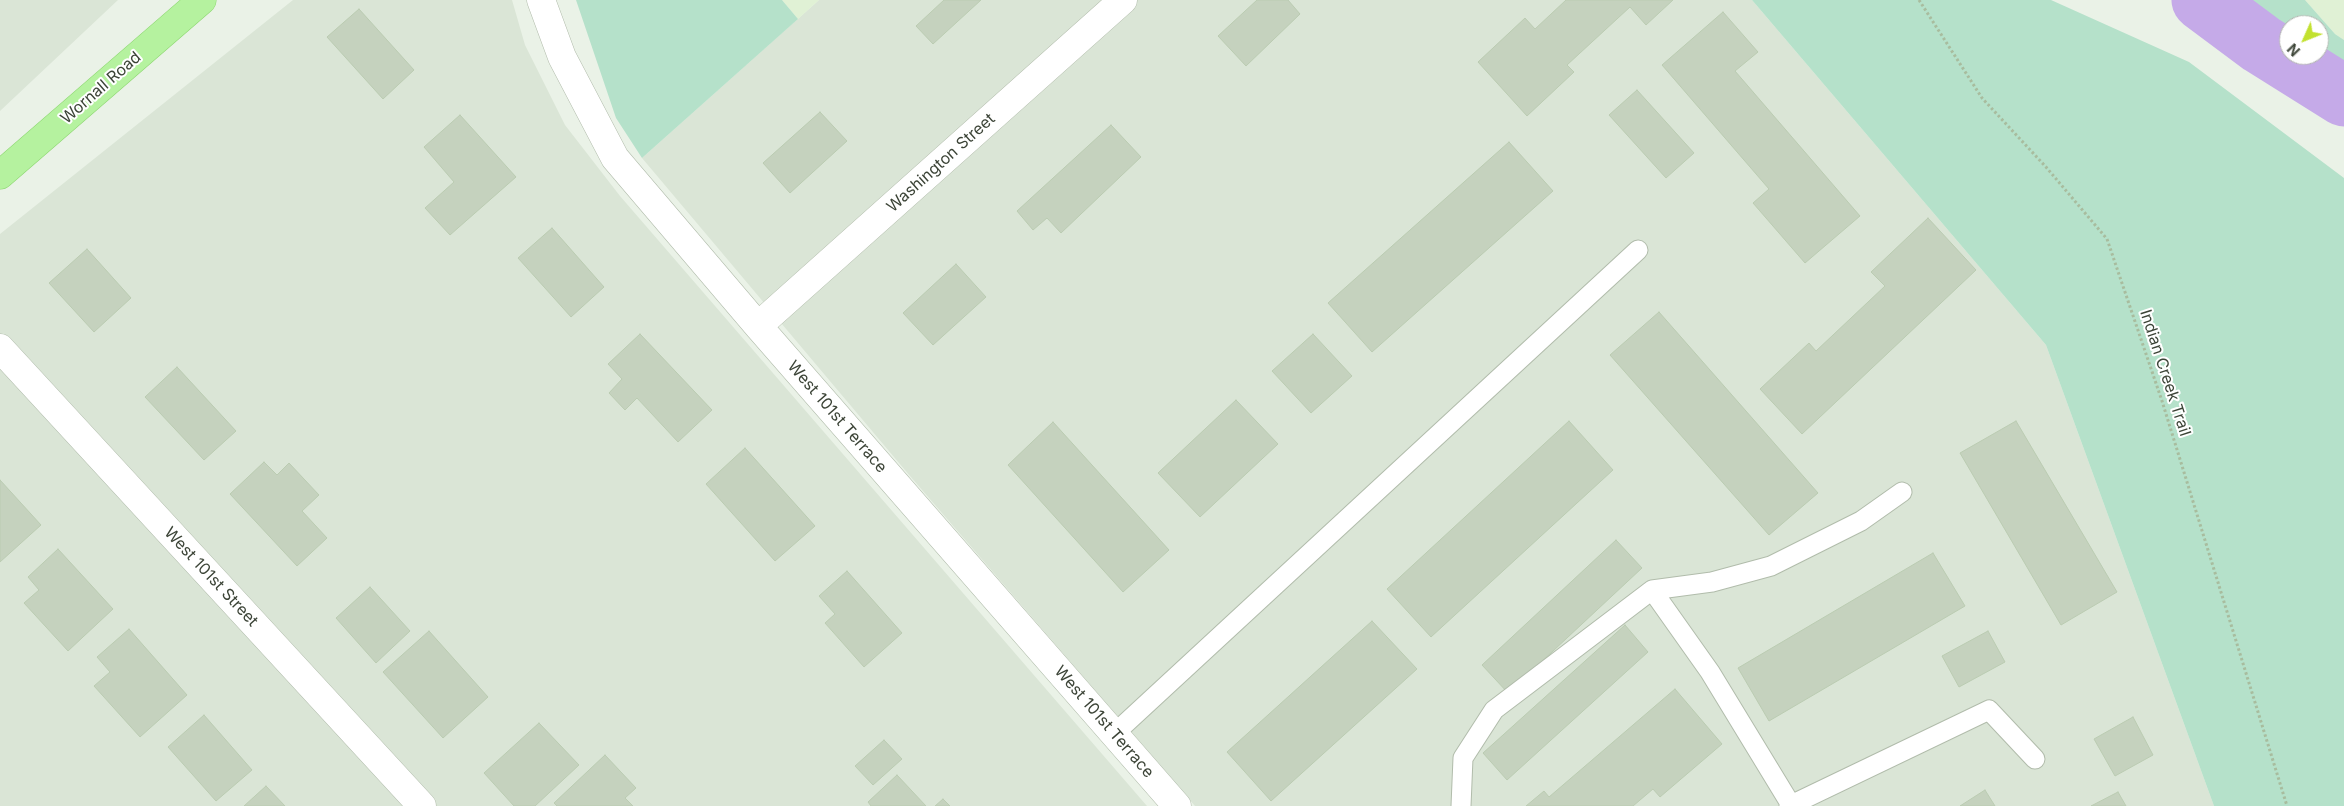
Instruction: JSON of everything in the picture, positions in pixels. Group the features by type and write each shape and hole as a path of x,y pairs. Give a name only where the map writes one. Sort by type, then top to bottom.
{"main road":[{"name":"Wornall Road","path":"0,175 202,0"}],"street":[{"name":"West 101st Terrace","path":"541,0 562,57 614,158 1177,806"},
{"name":"Washington Street","path":"758,326 1123,0"},
{"name":"West 101st Street","path":"0,348 422,806"}],"lane":[{"path":"1114,734 1638,250"},
{"path":"1461,806 1463,758 1494,710 1652,590 1712,582 1771,566 1861,521 1902,492"},
{"path":"1652,590 1710,672 1790,805 1989,710 2035,759"}],"path":[{"name":"Indian Creek Trail","path":"1920,0 1982,98 2046,167 2107,239 2164,410 2287,806"}],"shaded area":[{"path":"0,0 118,0 0,111"},
{"path":"293,0 512,0 525,45 565,125 620,196 1147,806 0,806 0,234"},
{"path":"576,0 782,0 798,19 642,158 616,118"},
{"path":"782,0 819,0 798,19"},
{"path":"819,0 1752,0 2046,345 2214,806 1195,806 910,476 642,158"},
{"path":"1752,0 2051,0 2189,62 2344,178 2344,806 2214,806 2046,345"},
{"path":"2237,0 2305,0 2318,15 2279,15 2279,29"},
{"path":"2305,0 2344,0 2344,40 2329,27 2329,15 2318,15"},
{"path":"2329,27 2344,40 2344,72 2329,63"}],"building":[{"path":"944,0 981,0 933,44 916,26"},
{"path":"1257,0 1288,0 1300,14 1246,66 1218,36"},
{"path":"1566,0 1673,0 1646,25 1630,7 1567,65 1574,72 1527,116 1478,62 1525,18 1535,29"},
{"path":"359,9 414,70 383,99 327,37"},
{"path":"1723,12 1758,52 1735,71 1860,216 1805,263 1753,203 1769,189 1662,65"},
{"path":"1637,90 1694,153 1666,178 1609,115"},
{"path":"820,112 847,141 790,193 763,163"},
{"path":"460,115 516,177 450,235 425,208 454,182 424,147"},
{"path":"1111,125 1141,157 1061,233 1047,218 1033,230 1017,211"},
{"path":"1509,142 1553,191 1372,352 1328,303"},
{"path":"1928,218 1976,270 1802,434 1760,389 1809,343 1816,351 1885,286 1871,272"},
{"path":"552,228 604,287 571,317 518,258"},
{"path":"87,249 131,298 94,332 49,283"},
{"path":"956,264 986,297 933,345 903,313"},
{"path":"1659,312 1818,493 1769,535 1610,355"},
{"path":"640,334 712,410 678,442 637,398 625,410 609,393 622,379 608,364"},
{"path":"1313,334 1352,376 1311,413 1272,371"},
{"path":"177,367 236,431 204,460 145,397"},
{"path":"1236,400 1278,444 1200,517 1158,473"},
{"path":"1569,421 1613,470 1431,637 1387,589"},
{"path":"2016,421 2117,592 2061,625 1960,453"},
{"path":"1053,422 1169,550 1123,592 1008,465"},
{"path":"745,448 815,526 775,561 706,484"},
{"path":"264,462 277,475 289,463 319,495 302,511 327,538 297,566 230,494"},
{"path":"0,480 41,525 0,562"},
{"path":"1616,540 1642,568 1508,693 1482,665"},
{"path":"58,549 113,609 68,651 24,603 39,590 28,577"},
{"path":"1933,553 1965,606 1769,721 1738,668"},
{"path":"847,571 902,633 864,667 825,623 835,614 819,596"},
{"path":"370,587 410,631 376,663 336,618"},
{"path":"1372,621 1417,669 1271,801 1227,752"},
{"path":"1625,625 1648,652 1507,780 1483,753"},
{"path":"129,629 187,695 140,737 94,686 110,672 97,657"},
{"path":"429,631 488,697 443,738 383,672"},
{"path":"1988,631 2005,662 1959,687 1942,656"},
{"path":"1675,689 1722,744 1660,797 1653,789 1633,806 1526,806 1544,791 1549,797"},
{"path":"204,715 252,770 216,801 168,747"},
{"path":"2133,717 2153,755 2115,776 2094,739"},
{"path":"539,723 579,765 535,806 514,806 484,773"},
{"path":"884,740 902,759 873,785 855,766"},
{"path":"605,755 636,788 625,798 633,806 557,806 554,803"},
{"path":"897,775 926,806 871,806 868,802"},
{"path":"266,786 285,806 244,806"},
{"path":"1985,790 1995,806 1960,806"},
{"path":"2118,792 2126,806 2091,806"},
{"path":"943,799 950,806 935,806"}],"waterway":[{"path":"2202,0 2261,44 2344,96"}]}
